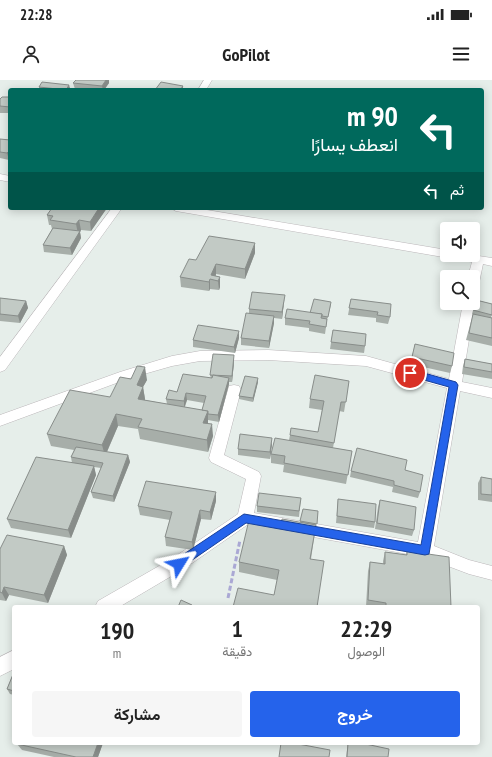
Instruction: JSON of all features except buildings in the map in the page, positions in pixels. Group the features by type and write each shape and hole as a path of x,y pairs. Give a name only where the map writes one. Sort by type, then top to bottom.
{"street":[{"path":"0,367 116,210"},
{"path":"188,210 440,253"},
{"path":"480,260 492,262"},
{"path":"425,550 453,385 468,310"},
{"path":"0,421 125,375 172,361 200,356 268,355 366,361 453,385 492,393"},
{"path":"107,605 179,564 244,518 254,476 216,458 234,390"},
{"path":"244,518 425,550 469,567 492,573"},
{"path":"0,667 12,660"}],"path":[{"path":"228,598 244,518"}],"route":[{"path":"179,564 244,518 425,550 453,385 410,373"}]}
